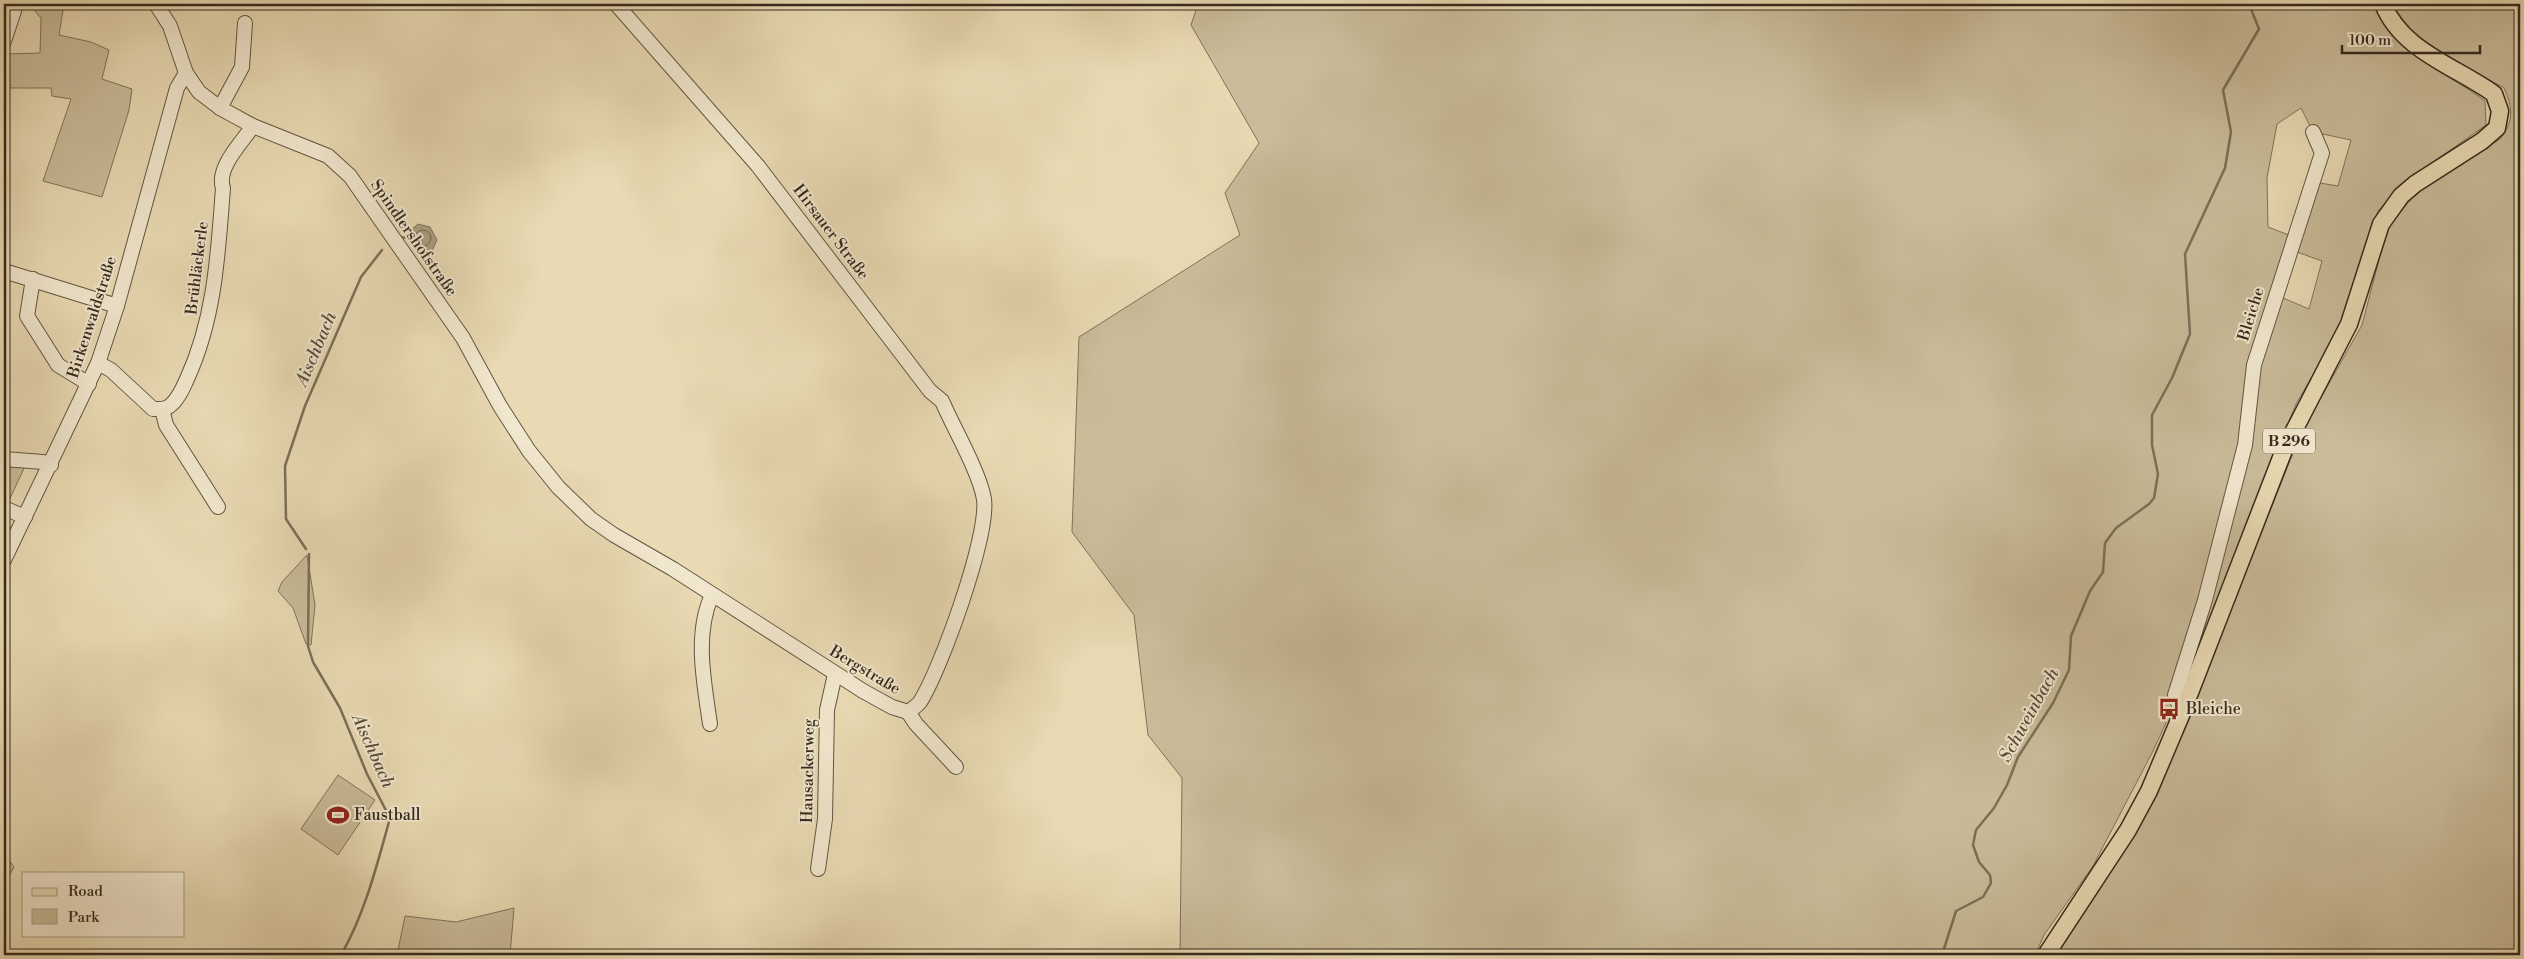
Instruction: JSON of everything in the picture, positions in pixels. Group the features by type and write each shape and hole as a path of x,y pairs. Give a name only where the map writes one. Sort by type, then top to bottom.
{"main road":[{"name":"B 296","path":"2046,955 2128,830 2149,791 2182,713 2284,450 2349,324 2381,224 2400,196 2415,184 2490,136 2500,121 2498,102 2494,94 2406,39 2391,20 2383,4"}],"street":[{"name":"Spindlershofstraße","path":"156,4 170,26 186,73 198,92 220,108 253,126 328,156 350,176 463,338 500,406 528,452 584,512 614,535"},
{"name":"Hirsauer Straße","path":"616,4 758,166 930,391 942,402 982,488 984,502"},
{"path":"4,41 14,8"},
{"path":"220,108 242,67 245,23"},
{"name":"Birkenwaldstraße","path":"4,560 90,384 98,363 117,306 177,88 186,73"},
{"name":"Brühläckerle","path":"162,410 174,402 183,388 207,325 216,273 223,170 253,126"},
{"name":"Bleiche","path":"2182,713 2175,695 2205,600 2245,445 2254,365 2322,153 2313,132"},
{"path":"4,271 117,306"},
{"path":"33,279 26,316 58,365 90,384"},
{"path":"98,363 111,370 147,406 162,410 166,425 218,507"},
{"path":"4,459 43,462 51,465"},
{"name":"Bergstraße","path":"614,535 673,569 712,596 786,640 835,674 892,707 908,712 919,703 946,645 978,548 984,502"},
{"path":"4,508 25,517"},
{"path":"710,724 702,646 706,609 712,596"},
{"name":"Hausackerweg","path":"818,869 825,819 827,710 835,674"},
{"path":"908,712 916,724 956,767"}],"green space":[{"path":"35,4 64,4 59,35 91,42 109,50 102,79 132,89 129,110 102,197 43,181 71,99 52,96 51,88 4,88 4,54 40,53 41,18 35,11"},
{"path":"1198,4 2375,4 2384,22 2408,50 2485,101 2486,125 2402,184 2378,211 2337,333 2296,404 2185,682 2153,751 2093,866 2044,935 2035,955 1180,955 1182,778 1148,735 1134,615 1072,532 1079,337 1240,235 1225,193 1259,143 1191,25","holes":["2301,108 2313,132 2351,140 2338,186 2320,183 2297,252 2322,261 2309,309 2276,295 2294,237 2268,227 2267,178 2277,124"]},
{"path":"2391,4 2520,4 2520,955 2056,955 2185,724 2301,433 2362,325 2387,229 2415,194 2500,139 2508,126 2511,114 2504,88 2421,42"},
{"path":"4,464 25,466 7,505 4,503"},
{"path":"307,555 315,605 311,645 306,644 293,608 278,591 282,582"},
{"name":"Faustball","path":"338,775 375,800 338,855 301,829"},
{"path":"4,853 14,867 4,885"},
{"path":"514,908 510,955 397,955 405,916 456,922"}],"water":[{"path":"418,224 430,227 437,240 432,251 419,249 414,244 411,230"}],"waterway":[{"name":"Schweinbach","path":"1942,955 1956,911 1983,897 1991,883 1990,875 1979,862 1973,845 1976,830 1994,808 2007,785 2018,757 2053,703 2069,670 2071,636 2090,591 2103,572 2105,543 2116,528 2149,504 2154,498 2158,474 2152,445 2152,415 2172,378 2190,334 2185,254 2225,168 2231,132 2223,90 2259,29 2249,4"},
{"name":"Aischbach","path":"400,237 410,238"},
{"name":"Aischbach","path":"306,549 286,519 285,466 305,406 361,277 382,250"},
{"name":"Aischbach","path":"309,554 308,646 313,662 340,708 367,774 390,818 364,906 341,955"}],"place":[{"name":"Bleiche","path":"2169,709"},
{"name":"Faustball","path":"338,815"}]}
